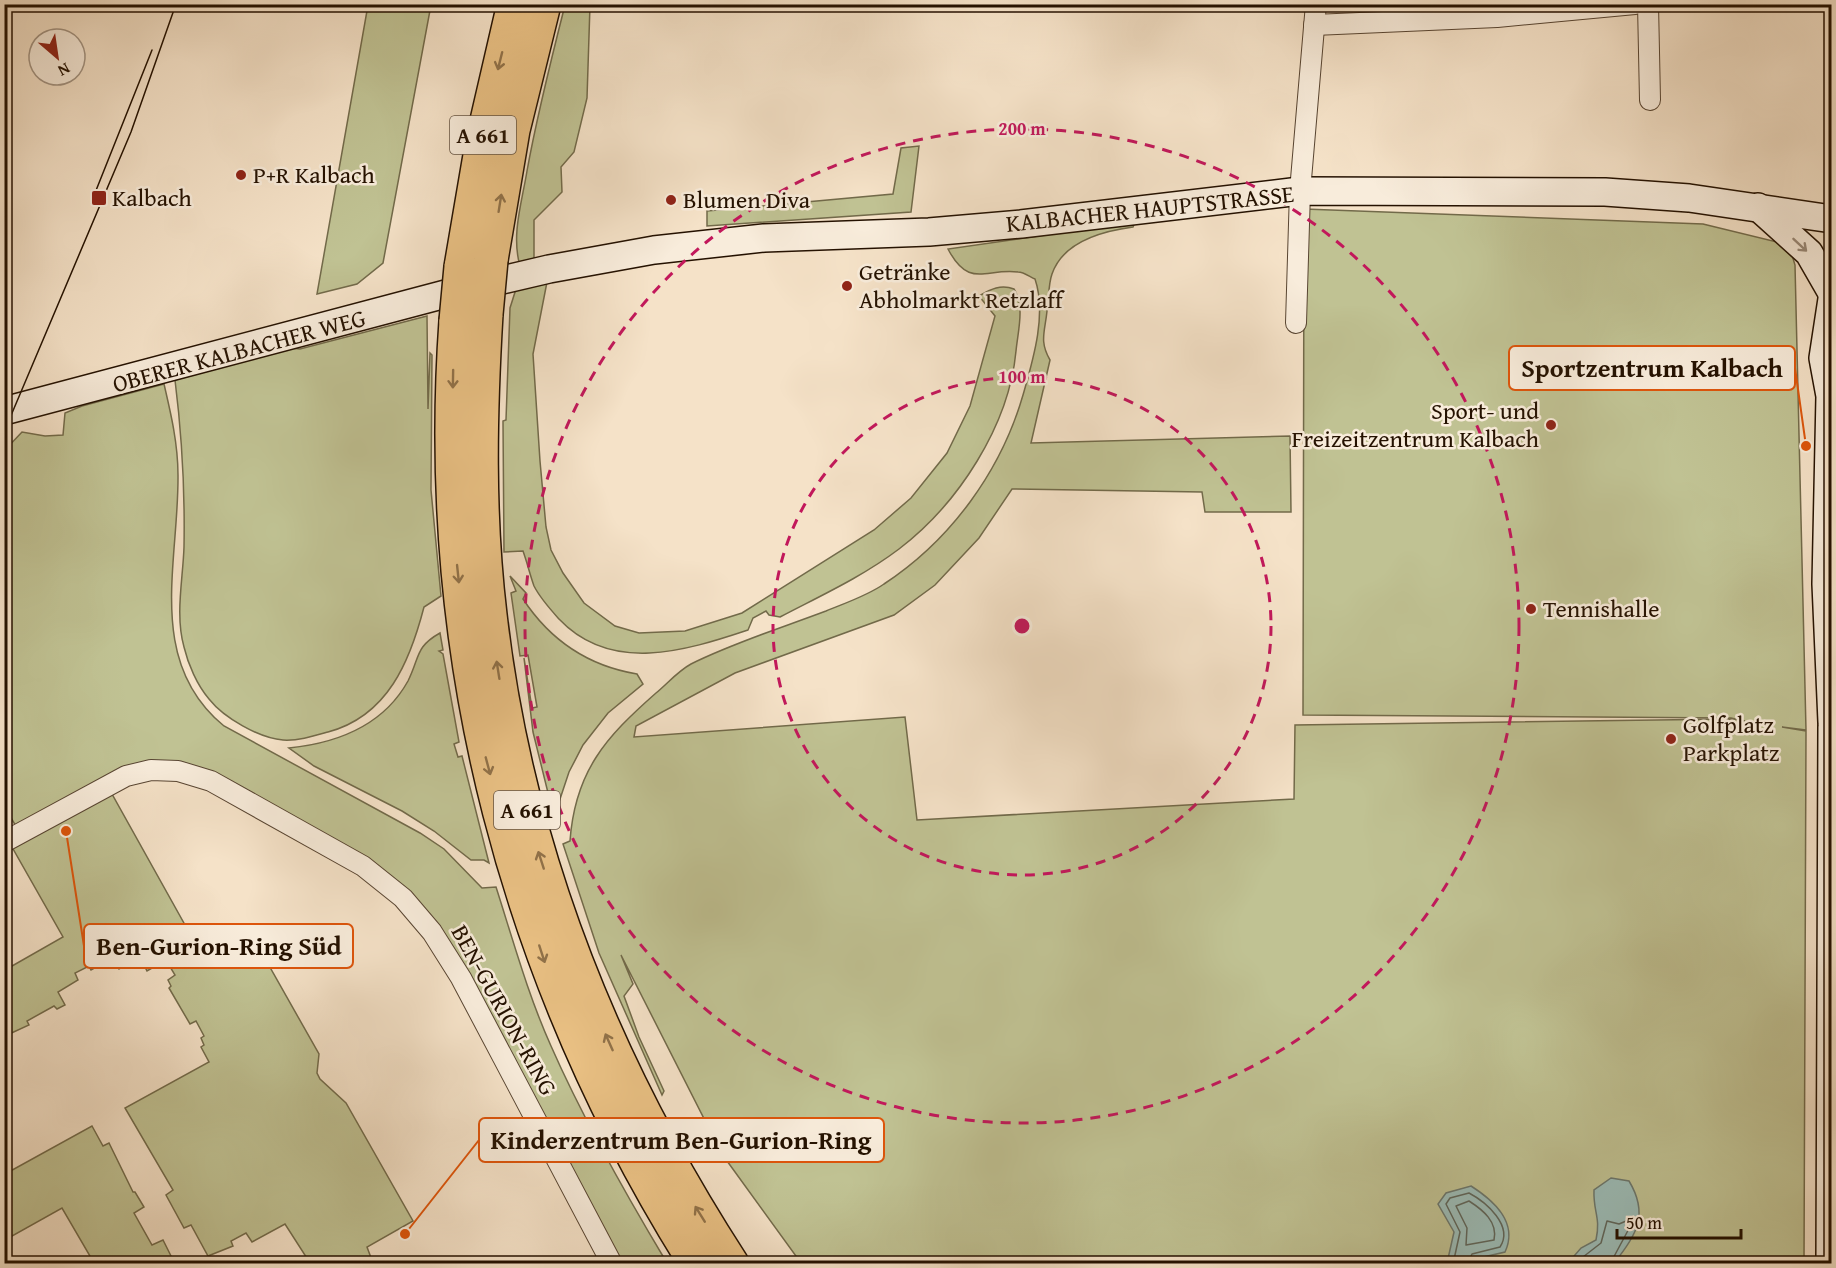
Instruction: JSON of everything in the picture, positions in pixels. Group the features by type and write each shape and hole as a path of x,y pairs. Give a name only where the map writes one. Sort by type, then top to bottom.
{"highway":[{"name":"A 661","path":"514,4 487,118 473,290 451,462 457,564 471,679 484,754 518,880 547,968 593,1079 630,1152 696,1263"},
{"name":"A 661","path":"544,4 473,290 489,605 514,754 536,845 577,965 619,1065 654,1136 732,1263"}],"street":[{"path":"1296,323 1300,191 1316,4"},
{"path":"1314,25 1497,17 1635,4"},
{"path":"1648,4 1650,100"},
{"name":"KALBACHER HAUPTSTRASSE","path":"473,290 549,269 654,250 764,238 929,232 1009,225 1300,191 1605,192 1757,206 1832,219"},
{"path":"1757,206 1809,253 1832,292"},
{"name":"OBERER KALBACHER WEG","path":"4,411 473,290"},
{"path":"1832,298 1823,358 1831,394 1826,584 1832,722"},
{"path":"1831,1262 1832,727"},
{"name":"BEN-GURION-RING","path":"4,842 126,776 151,770 178,771 211,781 363,867 403,898 432,932 461,978 612,1263"}],"green space":[{"path":"368,5 431,5 383,263 357,284 317,294"},
{"path":"565,5 590,5 587,98 574,152 561,167 562,192 534,220 534,263 520,266 517,230 520,207 540,108"},
{"path":"919,146 911,212 707,226 707,211 893,194 901,148"},
{"path":"1304,209 1703,224 1789,245 1795,265 1806,730 1782,727 1806,731 1804,1263 801,1263 722,1154 621,955 633,984 624,996 639,1037 664,1091 662,1095 599,953 563,844 570,841 573,816 579,795 596,757 622,725 677,674 691,664 723,649 826,611 877,588 931,547 952,525 987,477 1013,423 1027,381 1039,322 1038,293 1035,279 1022,273 971,273 963,269 948,249 1135,222 1133,227 1085,240 1065,254 1057,263 1050,283 1044,336 1050,360 1031,443 1290,436 1291,512 1205,512 1202,492 1012,489 979,538 935,585 894,615 735,673 636,726 634,737 905,717 917,820 1294,799 1295,725 1731,719 1745,721 1731,718 1303,715"},
{"path":"547,282 533,354 546,527 551,550 563,573 584,603 615,626 639,633 685,631 742,613 874,530 911,498 947,453 970,406 995,316 979,296 1000,287 1014,289 1019,303 1019,327 1011,379 1003,407 991,435 960,486 921,531 885,559 841,586 780,617 769,615 766,611 753,618 748,630 699,645 649,653 625,652 602,647 579,636 559,619 539,595 523,551 504,552 503,421 506,420 510,308 516,289"},
{"path":"427,316 428,409 430,353 432,355 431,490 441,596 424,607 412,647 403,666 381,700 366,713 349,724 328,732 294,740 283,740 253,731 233,720 209,699 194,674 181,635 180,610 184,547 183,484 175,380 291,348 300,349"},
{"path":"164,384 174,429 178,463 172,576 175,641 184,672 199,700 224,726 420,833 444,849 482,888 496,887 528,987 551,1046 577,1102 667,1263 612,1263 461,978 403,898 178,771 107,785 194,941 222,926 250,932 319,1054 317,1073 320,1079 346,1103 413,1221 367,1247 373,1263 310,1263 285,1224 252,1242 246,1233 231,1241 233,1246 208,1256 191,1225 184,1228 166,1195 173,1190 125,1108 209,1062 201,1047 204,1045 201,1038 204,1036 196,1021 190,1024 169,988 171,986 168,980 175,975 166,960 147,971 144,965 137,968 133,961 119,969 115,960 100,968 98,966 91,970 89,966 75,973 78,980 58,992 65,1005 57,1009 54,1006 27,1021 29,1025 5,1036 5,970 63,937 8,840 20,833 4,806 4,451 22,432 45,436 63,435 65,413 82,406"},
{"path":"510,576 526,593 523,599 534,614 558,639 587,658 637,674 643,684 608,713 583,745 569,772 557,808 552,809 533,732 524,658 532,708 537,707 528,655 520,656 511,593 516,591"},
{"path":"440,633 443,650 439,651 443,654 459,742 454,744 458,757 462,756 489,863 484,860 471,860 434,831 402,811 314,766 289,748 325,742 358,730 372,721 398,697 408,681 422,648"},
{"path":"92,1126 103,1146 109,1143 133,1192 144,1207 134,1213 152,1245 163,1240 171,1256 168,1258 171,1263 94,1263 62,1208 5,1240 5,1226 7,1225 4,1220 5,1174"}],"water":[{"path":"1611,1178 1629,1181 1635,1193 1639,1214 1638,1224 1629,1243 1614,1263 1568,1263 1581,1248 1596,1240 1598,1226 1594,1190"},
{"path":"1471,1186 1495,1205 1506,1222 1509,1231 1505,1252 1475,1259 1472,1263 1447,1263 1454,1232 1438,1204 1446,1193"}],"tram line":[{"path":"4,432 131,132 176,4"},
{"path":"91,203 152,50"}],"place":[{"name":"P+R Kalbach","path":"241,175"},
{"name":"Kalbach","path":"99,198"},
{"name":"Blumen Diva","path":"671,200"},
{"name":"Getränke Abholmarkt Retzlaff","path":"847,286"},
{"name":"Sport- und Freizeitzentrum Kalbach","path":"1551,425"},
{"name":"Sportzentrum Kalbach","path":"1806,446"},
{"name":"Tennishalle","path":"1531,609"},
{"name":"Golfplatz Parkplatz","path":"1671,739"},
{"name":"Ben-Gurion-Ring Süd","path":"66,831"},
{"name":"Kinderzentrum Ben-Gurion-Ring","path":"405,1234"}]}
